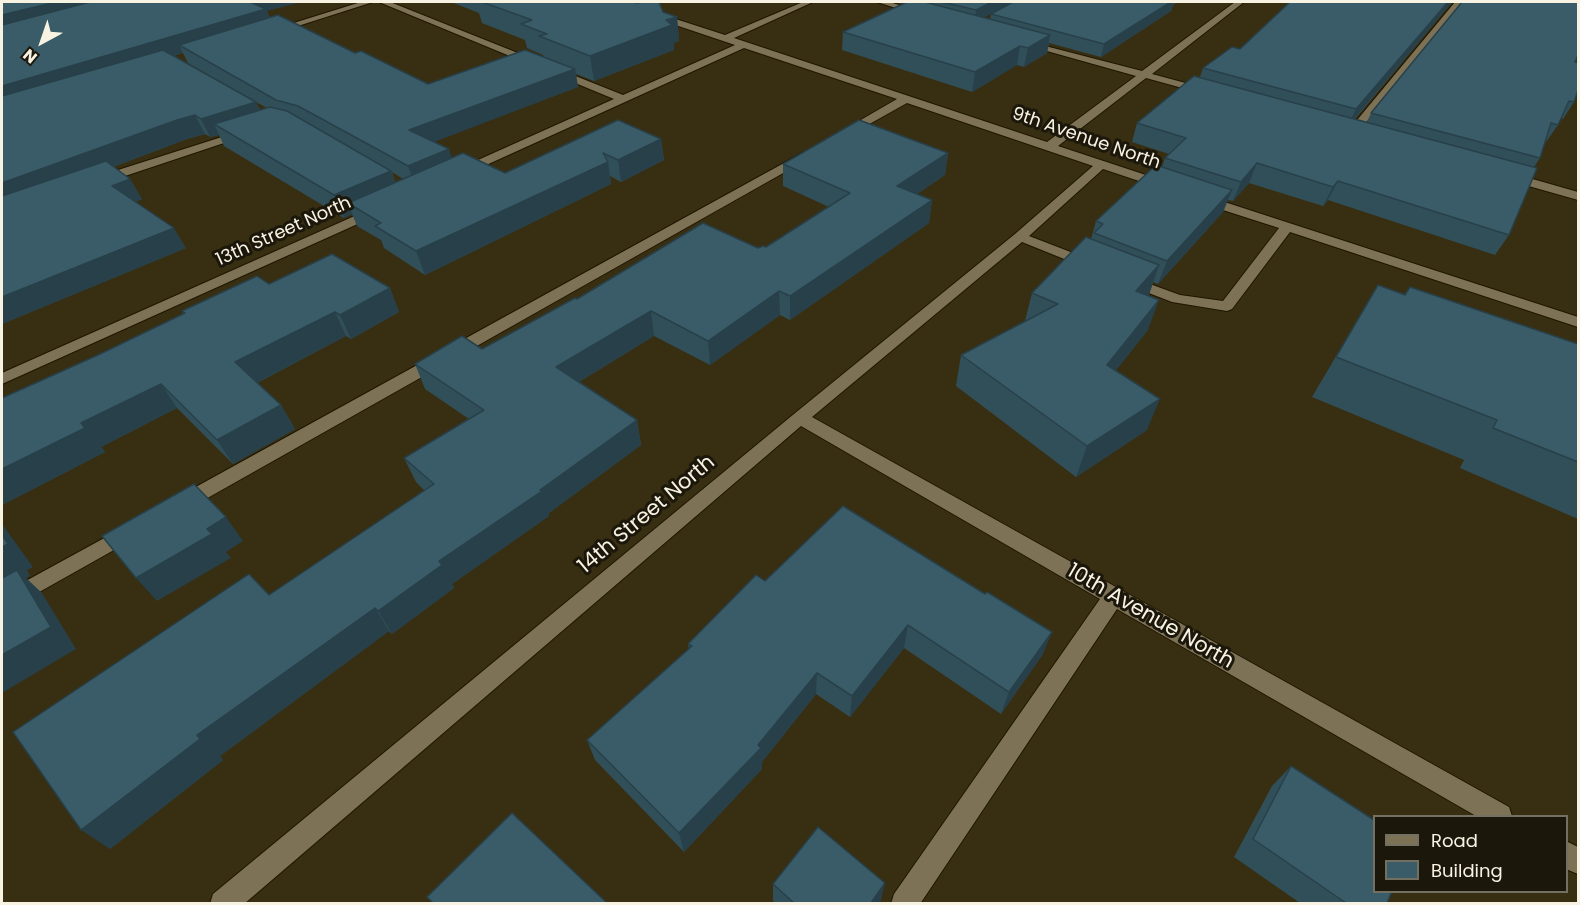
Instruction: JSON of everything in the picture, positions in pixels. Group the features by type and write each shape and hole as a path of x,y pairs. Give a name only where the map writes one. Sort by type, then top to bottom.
{"street":[{"path":"260,35 369,2"},
{"path":"383,2 624,99"},
{"name":"9th Avenue North","path":"616,2 1287,227 1578,321"},
{"path":"726,38 809,2"},
{"path":"880,2 933,16"},
{"path":"1050,146 1240,2"},
{"path":"1352,133 1459,2"},
{"path":"1009,37 1221,96"},
{"path":"446,179 745,44"},
{"path":"835,139 907,99"},
{"path":"83,186 259,128"},
{"path":"168,511 814,151"},
{"name":"14th Street North","path":"223,903 800,418 1020,237 1102,164"},
{"path":"1499,174 1578,195"},
{"name":"13th Street North","path":"2,379 393,203"},
{"path":"1020,237 1177,299 1227,306 1287,227"},
{"name":"10th Avenue North","path":"800,418 1498,815"},
{"path":"2,604 147,523"},
{"path":"904,903 1114,596"}],"building":[{"path":"2,2 56,2 2,15"},
{"path":"90,2 250,2 266,9 2,86 2,25"},
{"path":"482,2 659,2 663,12 677,17 666,20 672,25 590,56 539,36 547,34 521,24 532,20"},
{"path":"907,2 925,2 1050,35 1028,48 1020,46 975,72 843,32"},
{"path":"942,2 992,2 976,10"},
{"path":"1013,2 1171,2 1104,44 991,14"},
{"path":"1290,2 1448,2 1356,109 1203,68 1232,47 1240,49"},
{"path":"1462,2 1578,2 1578,55 1575,62 1578,63 1578,90 1574,102 1569,101 1558,125 1551,123 1540,158 1371,113"},
{"path":"278,15 355,53 361,51 428,84 525,50 575,69 409,130 449,149 408,166 298,106 276,100 179,45"},
{"path":"163,50 256,102 201,119 195,115 177,120 2,183 2,96"},
{"path":"1194,76 1537,168 1509,235 1338,181 1333,187 1257,163 1241,182 1165,158 1186,138 1137,123"},
{"path":"270,107 287,111 391,171 334,195 214,124"},
{"path":"618,120 661,139 618,160 603,153 608,162 416,251 375,226 381,223 348,203 463,153 505,173"},
{"path":"859,120 948,153 897,186 932,200 790,296 779,291 708,341 651,311 556,367 637,420 540,490 542,491 439,561 442,565 378,611 375,608 197,735 200,739 81,830 13,732 249,574 269,595 434,484 404,458 484,410 415,364 462,336 482,349 575,298 577,299 703,223 758,248 766,247 850,193 783,164"},
{"path":"106,161 130,179 112,186 174,228 2,297 2,196"},
{"path":"1156,165 1232,190 1167,261 1094,233 1103,224 1096,221"},
{"path":"1086,237 1159,265 1136,291 1159,300 1107,365 1160,399 1087,446 961,355 1058,304 1032,293"},
{"path":"332,254 390,288 340,315 335,312 235,362 281,405 217,440 161,384 81,423 85,428 2,469 2,398 98,355 185,313 182,311 257,276 269,284"},
{"path":"1378,285 1405,295 1410,287 1578,344 1578,462 1493,428 1497,420 1336,357"},
{"path":"194,484 226,517 207,529 212,534 136,578 102,536"},
{"path":"843,506 985,594 987,592 1052,632 1009,692 908,625 852,696 817,673 758,745 761,748 679,833 587,740 692,646 688,644 756,575 765,581"},
{"path":"2,535 8,544 2,547"},
{"path":"17,570 51,627 2,655 2,578"},
{"path":"1291,766 1373,819 1373,893 1391,893 1387,903 1346,903 1253,839"},
{"path":"512,813 607,903 433,903 427,897"},
{"path":"818,827 885,883 871,903 794,903 773,884"}]}
